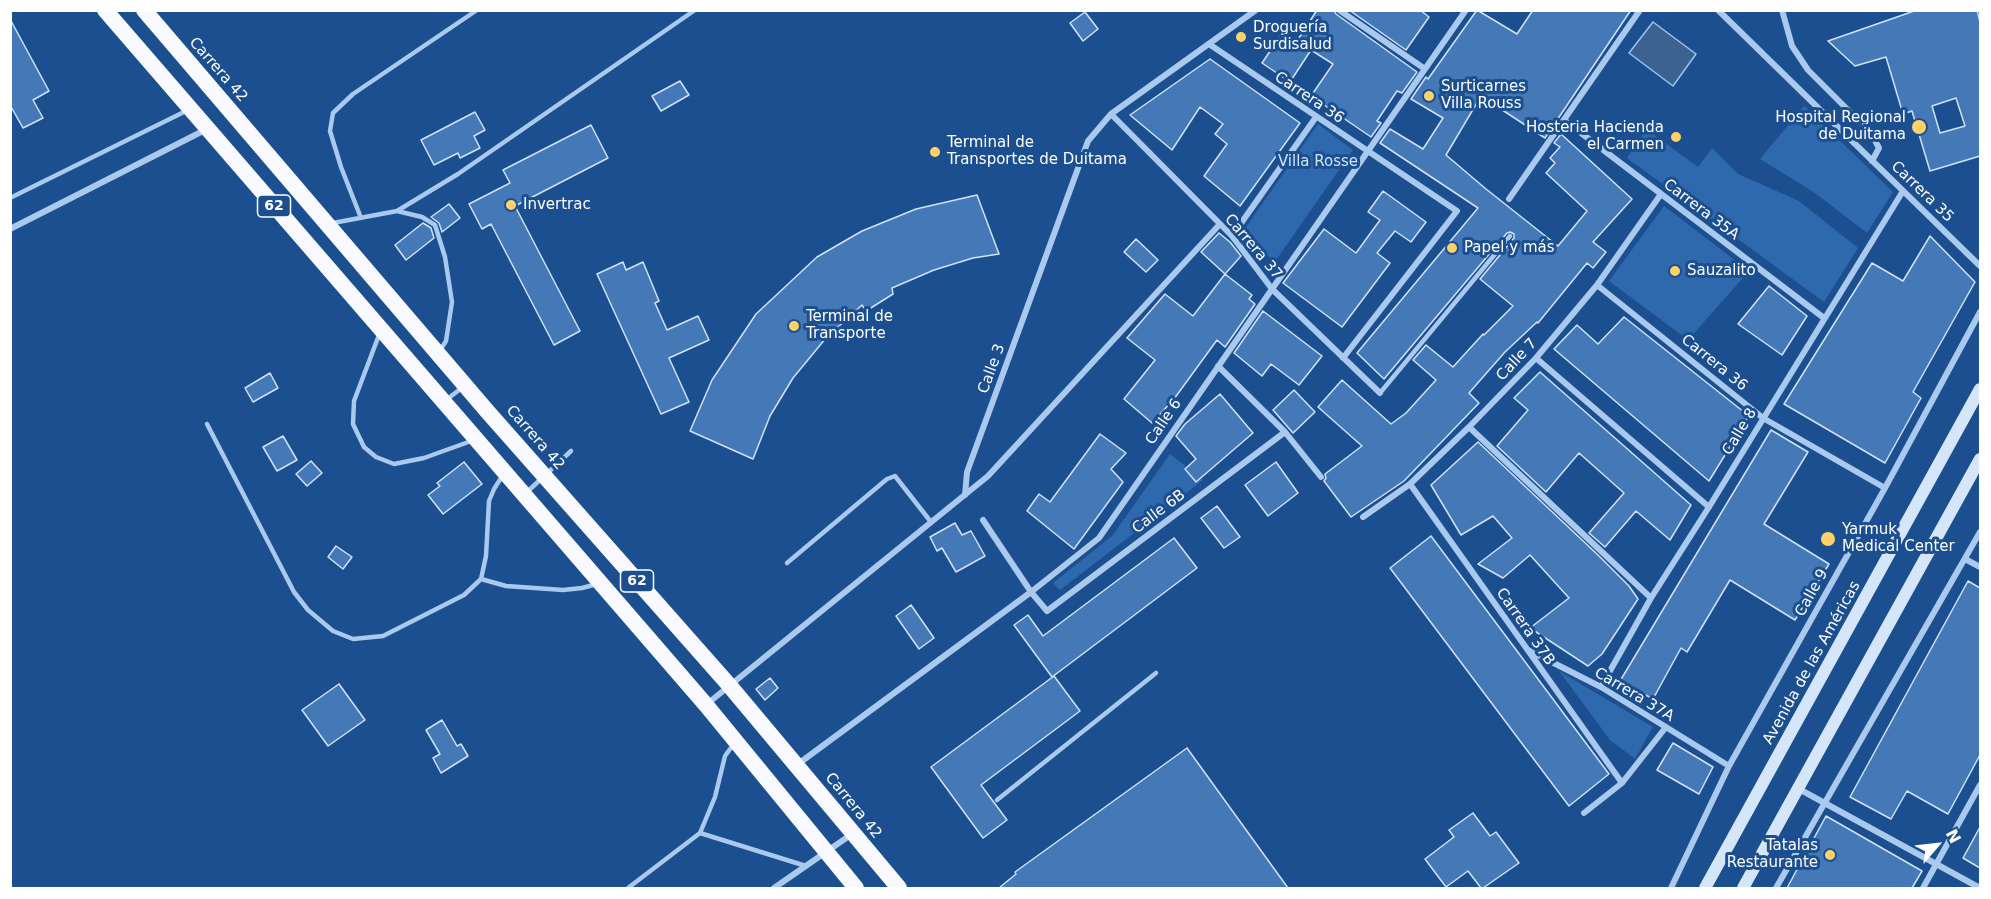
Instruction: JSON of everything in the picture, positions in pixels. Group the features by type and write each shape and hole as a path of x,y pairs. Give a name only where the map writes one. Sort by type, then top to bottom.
{"highway":[{"name":"62","path":"105,10 706,705 856,888"},
{"name":"Carrera 42","path":"144,10 438,354 729,685 899,888"}],"main road":[{"name":"Avenida de las Américas","path":"1705,888 1980,389"},
{"path":"1743,888 1980,459"}],"street":[{"name":"Calle 3","path":"965,495 967,472 1088,141 1111,114 1256,10"},
{"path":"1339,10 1425,69"},
{"name":"Calle 6","path":"796,765 1031,592 1100,538 1466,10"},
{"path":"1509,199 1640,10"},
{"name":"Carrera 35","path":"1718,10 1980,266"},
{"path":"1782,10 1792,46 1808,70 1871,133 1879,148 1872,161"},
{"name":"Carrera 36","path":"1209,44 1457,211 1343,358"},
{"name":"Carrera 37","path":"1111,114 1232,236 1272,289 1380,393"},
{"path":"1232,236 1316,117"},
{"name":"Carrera 35A","path":"1564,120 1824,318"},
{"path":"10,229 207,129"},
{"name":"Calle 8","path":"1601,687 1651,598 1903,191"},
{"name":"Calle 7","path":"1364,517 1410,484 1536,358 1597,285 1661,194"},
{"path":"706,705 988,476 1220,224"},
{"name":"Carrera 36","path":"1597,285 1763,418 1885,488"},
{"name":"Calle 9","path":"1671,888 1729,766 1885,488 1980,312"},
{"path":"1536,358 1709,507"},
{"path":"1218,366 1285,432 1321,477"},
{"path":"1469,427 1651,598"},
{"name":"Calle 6B","path":"1031,592 1047,611 1285,432"},
{"name":"Carrera 37B","path":"1410,484 1622,783"},
{"path":"983,520 1031,592"},
{"path":"1776,888 1980,532"},
{"path":"1965,559 1980,567"},
{"name":"Carrera 37A","path":"1525,648 1601,687 1729,766"},
{"path":"1584,813 1622,783 1666,727"},
{"path":"1923,888 1980,785"},
{"path":"1799,789 1980,888"},
{"path":"774,888 852,834"}],"lane":[{"path":"362,218 341,167 330,131 333,113 352,94 477,10"},
{"path":"398,212 458,174 695,10"},
{"path":"10,198 190,109"},
{"path":"327,224 398,212 422,217 435,225 445,257 452,302 446,341 438,354"},
{"path":"1380,393 1510,236"},
{"path":"381,329 354,401 353,424 364,447 376,457 394,464 424,458 476,440"},
{"path":"444,402 465,385"},
{"path":"207,424 294,592 308,610 333,631 353,639 383,636 464,595 481,579 486,556 489,501 505,472"},
{"path":"524,495 571,451"},
{"path":"787,563 887,479 895,476 931,522"},
{"path":"481,579 506,586 563,590 601,583"},
{"path":"997,800 1156,673"},
{"path":"628,888 700,834 715,797 725,756 736,741"},
{"path":"700,834 806,866"}],"green space":[{"path":"1804,106 1893,192 1867,233 1815,193 1760,159"},
{"name":"Villa Rosse","path":"1318,124 1353,150 1274,263 1246,227"},
{"path":"1646,129 1698,167 1712,148 1738,174 1799,201 1858,248 1824,302 1627,158"},
{"name":"Sauzalito","path":"1664,206 1749,271 1688,340 1609,281"},
{"path":"1170,454 1203,480 1060,590 1053,583 1112,536"},
{"path":"1559,671 1653,727 1635,759 1610,740"}],"shaded area":[{"path":"1653,22 1696,54 1673,86 1629,53"}],"building":[{"path":"1317,10 1334,10 1336,14 1417,72 1402,93 1397,91 1377,121 1381,123 1371,137 1311,96 1333,64 1311,50 1290,82 1262,63 1283,32 1297,41"},
{"path":"1349,10 1420,10 1429,17 1406,50"},
{"path":"1477,10 1517,34 1533,10 1631,10 1545,138 1481,96 1446,155 1558,246 1587,211 1546,173 1555,163 1550,158 1560,147 1554,143 1561,134 1632,199 1593,242 1606,252 1593,268 1587,263 1538,323 1505,352 1469,393 1479,403 1404,481 1351,517 1324,481 1325,474 1362,446 1318,407 1342,380 1391,424 1406,413 1436,380 1413,360 1426,345 1453,367 1513,306 1480,279 1514,238 1514,234 1510,232 1384,379 1357,353 1478,208 1380,143 1390,129 1423,149 1443,118 1411,99"},
{"path":"1917,10 1977,10 1980,22 1980,156 1930,171 1912,111 1903,114 1886,57 1855,66 1828,41","holes":["1956,98 1965,126 1940,133 1932,106"]},
{"path":"1085,12 1098,29 1083,41 1070,23"},
{"path":"10,19 49,91 33,100 43,118 23,128 10,105"},
{"path":"1210,59 1300,123 1240,206 1204,176 1227,144 1215,134 1223,124 1200,107 1172,150 1130,115"},
{"path":"680,81 689,95 661,111 652,96"},
{"path":"475,112 485,130 474,136 480,148 460,158 458,153 434,165 421,140"},
{"path":"591,125 608,158 515,206 580,331 554,345 491,224 482,229 469,204 510,183 503,170"},
{"path":"1383,191 1426,222 1411,242 1395,231 1377,253 1390,263 1342,327 1283,283 1324,229 1356,253 1380,220 1368,212"},
{"name":"Terminal de Transporte","path":"977,195 999,254 973,258 934,270 892,288 893,294 866,311 862,305 826,338 793,378 770,416 753,459 690,431 712,380 756,314 817,257 862,231 916,209"},
{"path":"449,204 460,218 442,232 439,223 431,217"},
{"path":"423,223 431,228 434,238 406,260 395,245"},
{"path":"1219,233 1241,256 1225,274 1201,252"},
{"path":"1930,236 1975,282 1913,392 1921,398 1885,463 1784,404 1872,263 1903,281"},
{"path":"1136,239 1158,260 1146,272 1124,252"},
{"path":"623,262 626,270 643,262 659,301 655,303 667,330 698,316 709,340 669,358 689,402 661,414 597,274"},
{"path":"1225,274 1252,295 1249,299 1255,304 1225,347 1217,340 1174,399 1152,423 1124,399 1155,360 1127,338 1165,294 1193,316"},
{"path":"1769,286 1807,316 1782,355 1738,324"},
{"path":"1263,311 1322,356 1299,385 1271,364 1262,376 1234,353"},
{"path":"1624,317 1749,416 1709,481 1554,349 1577,325 1598,344"},
{"path":"1540,372 1691,505 1670,540 1636,511 1605,547 1589,533 1624,493 1579,453 1546,492 1497,446 1528,410 1514,398"},
{"path":"270,373 278,388 253,402 245,388"},
{"path":"1294,390 1315,412 1293,433 1273,410"},
{"path":"1220,394 1253,433 1196,482 1185,469 1196,459 1176,436 1185,424"},
{"path":"1771,430 1808,452 1764,524 1829,564 1795,620 1730,580 1687,652 1681,648 1653,699 1620,681"},
{"path":"1100,434 1126,453 1111,469 1123,482 1074,549 1027,511 1039,494 1050,502"},
{"path":"283,436 297,460 277,471 263,447"},
{"path":"1478,442 1598,555 1629,586 1638,599 1602,654 1588,666 1530,628 1569,598 1530,555 1503,578 1478,564 1512,538 1493,516 1461,535 1431,485"},
{"path":"311,461 322,473 307,486 296,474"},
{"path":"464,462 482,484 443,514 428,495 440,486 437,483"},
{"path":"1276,462 1298,493 1268,516 1245,485"},
{"path":"1217,506 1240,537 1224,548 1201,518"},
{"path":"955,523 962,535 971,531 985,556 956,572 942,548 937,551 930,537"},
{"path":"1431,536 1609,774 1569,806 1390,568"},
{"path":"1174,538 1197,568 1052,677 1014,625 1028,615 1043,636"},
{"path":"336,546 352,557 343,569 328,557"},
{"path":"1968,581 1980,588 1980,755 1948,814 1907,791 1891,819 1850,797"},
{"path":"911,605 934,638 919,649 896,616"},
{"path":"1054,676 1080,711 981,785 1007,820 983,838 931,767"},
{"path":"770,678 778,688 765,700 756,689"},
{"path":"339,684 365,720 328,746 302,710"},
{"path":"442,720 457,746 461,744 468,756 441,773 433,758 440,754 426,730"},
{"path":"1673,743 1713,767 1699,794 1657,770"},
{"path":"1187,748 1288,888 999,888 1016,874 1015,872"},
{"path":"1473,813 1490,836 1496,832 1519,863 1483,888 1468,871 1446,887 1425,859 1454,837 1449,830"},
{"path":"1826,816 1922,871 1912,888 1787,888"},
{"path":"1980,827 1980,868 1963,858"}],"place":[{"name":"Droguería Surdisalud","path":"1241,37"},
{"name":"Surticarnes Villa Rouss","path":"1429,96"},
{"name":"Hospital Regional de Duitama","path":"1919,127"},
{"name":"Hosteria Hacienda el Carmen","path":"1676,137"},
{"name":"Terminal de Transportes de Duitama","path":"935,152"},
{"name":"Invertrac","path":"511,205"},
{"name":"Papel y más","path":"1452,248"},
{"name":"Sauzalito","path":"1675,271"},
{"name":"Terminal de Transporte","path":"794,326"},
{"name":"Yarmuk Medical Center","path":"1828,539"},
{"name":"Tatalas Restaurante","path":"1830,855"}]}
